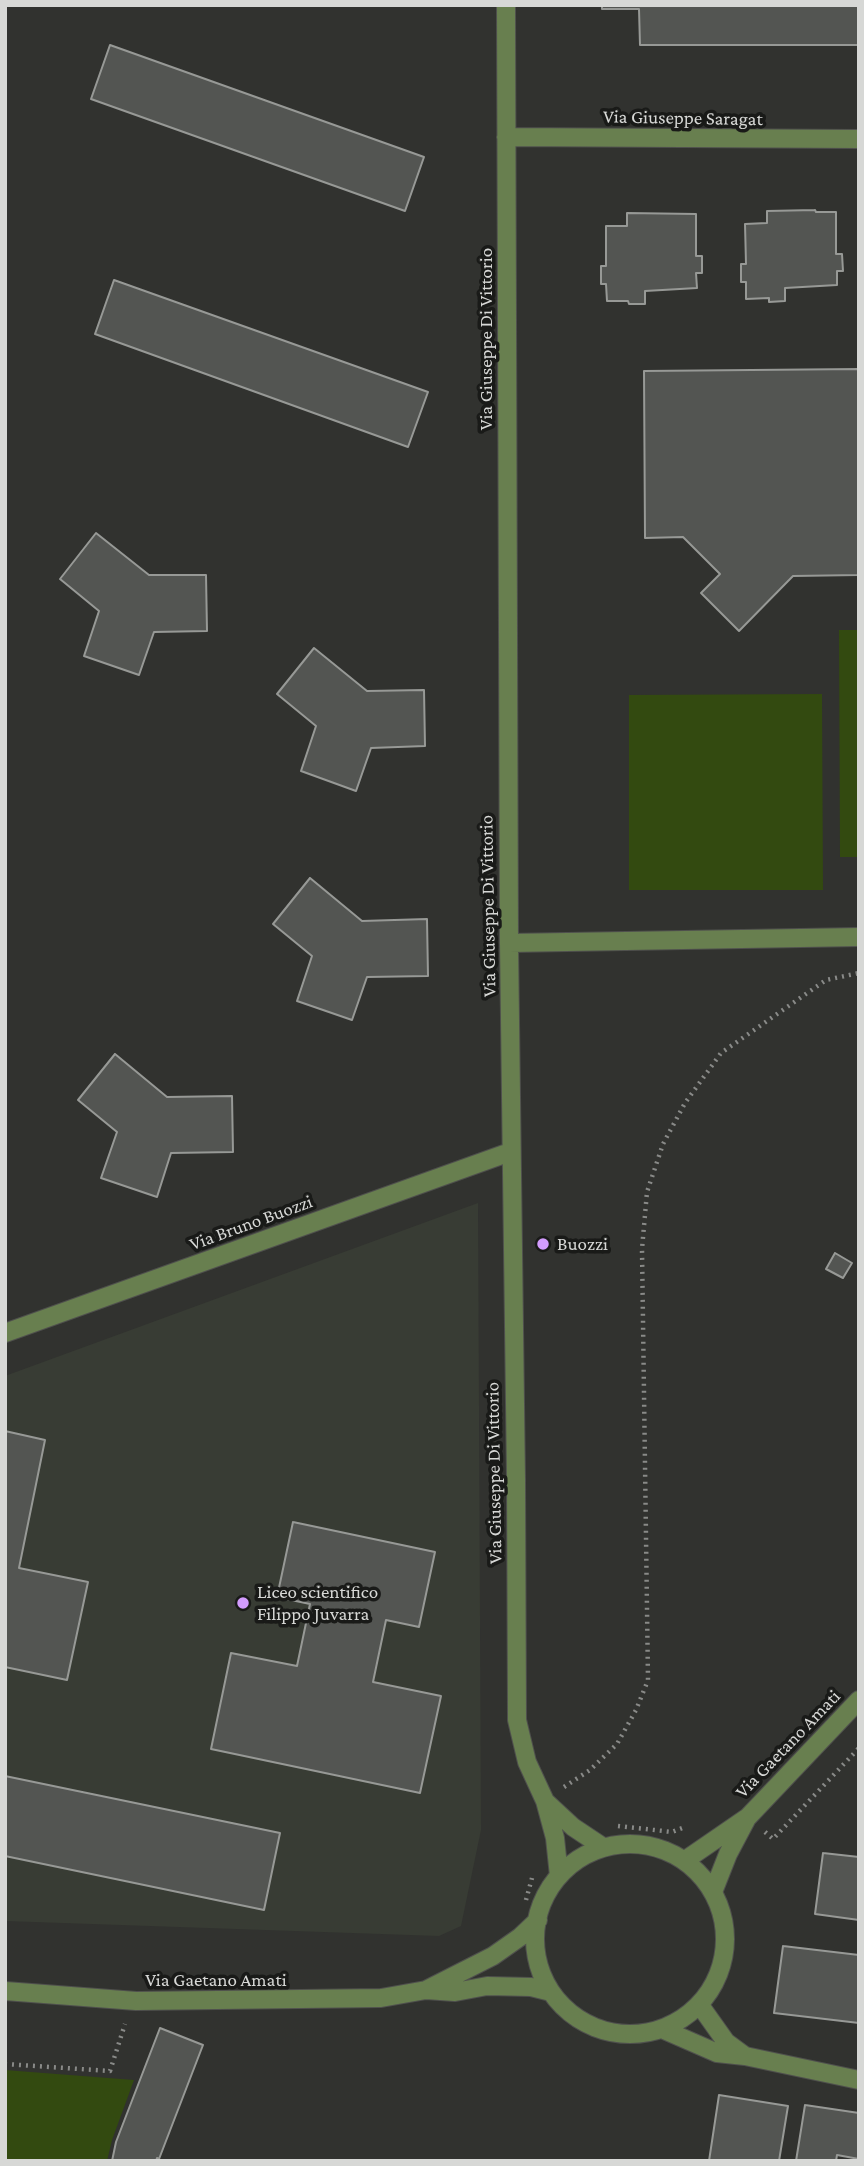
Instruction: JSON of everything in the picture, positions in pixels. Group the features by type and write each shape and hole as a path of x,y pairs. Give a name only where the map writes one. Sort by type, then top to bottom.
{"street":[{"name":"Via Giuseppe Di Vittorio","path":"506,5 510,1152 517,1720 527,1762 545,1801 555,1838 559,1876"},
{"name":"Via Giuseppe Saragat","path":"506,137 859,139"},
{"path":"509,943 859,937"},
{"name":"Via Bruno Buozzi","path":"5,1333 510,1152"},
{"name":"Via Gaetano Amati","path":"684,1860 748,1817 859,1700"},
{"name":"Via Giuseppe Di Vittorio","path":"545,1801 573,1827 603,1847"},
{"name":"Via Gaetano Amati","path":"713,1892 728,1854 748,1817"},
{"path":"624,1844 666,1850 684,1860 700,1874 713,1892 723,1920 724,1950 716,1979 699,2004 682,2019 662,2029 637,2034 612,2033 588,2025 567,2011 551,1992 538,1964 530,1915 559,1876 579,1858 603,1847 624,1844"},
{"name":"Via Gaetano Amati","path":"426,1990 492,1956 520,1937 530,1915"},
{"name":"Via Gaetano Amati","path":"5,1992 136,2001 381,1998 426,1990 455,1992 487,1986 531,1987 551,1992"},
{"path":"699,2004 726,2042 744,2056"},
{"path":"662,2029 717,2053 859,2080"}],"path":[{"path":"545,1801 590,1770 617,1744 636,1710 648,1680 642,1249 647,1192 663,1144 685,1103 721,1053 826,981 859,973"},
{"path":"530,1915 533,1873"},
{"path":"5,2064 110,2071 124,2026 136,2001"}],"shaded area":[{"name":"Liceo scientifico Filippo Juvarra","path":"478,1203 481,1830 461,1926 439,1936 5,1921 5,1376"}],"green space":[{"path":"839,630 859,630 859,857 840,857"},
{"path":"822,694 823,890 629,890 629,695"},
{"path":"5,2070 134,2080 107,2161 5,2161"}],"building":[{"path":"602,5 859,5 859,45 640,45 639,9 602,9"},
{"path":"110,45 424,157 405,211 91,99"},
{"path":"767,211 836,212 836,254 842,254 843,271 837,271 837,285 785,288 785,301 769,302 769,298 746,299 746,282 741,282 741,264 746,264 745,224 767,223"},
{"path":"627,213 696,214 696,256 702,256 702,273 696,273 697,288 645,291 645,304 607,301 606,284 601,284 601,266 606,266 606,226 627,226"},
{"path":"114,280 428,392 408,447 95,334"},
{"path":"859,369 859,575 793,576 739,631 701,593 720,574 683,537 645,538 644,371"},
{"path":"96,533 149,575 206,575 207,631 154,632 139,675 84,656 99,611 60,579"},
{"path":"314,648 367,691 424,690 425,746 371,748 356,791 301,771 316,726 277,694"},
{"path":"310,878 362,921 427,919 428,976 367,977 352,1020 297,1001 312,956 273,924"},
{"path":"115,1054 167,1097 232,1096 233,1152 171,1153 157,1197 101,1178 117,1132 78,1100"},
{"path":"835,1253 852,1263 843,1278 826,1269"},
{"path":"5,1431 45,1440 19,1568 88,1582 67,1680 5,1667"},
{"path":"293,1522 435,1552 419,1627 386,1620 373,1682 441,1696 420,1793 211,1749 231,1653 297,1666 310,1604 277,1597"},
{"path":"5,1776 280,1833 264,1910 5,1856"},
{"path":"823,1853 859,1857 859,1920 815,1914"},
{"path":"783,1946 859,1955 859,2023 774,2013"},
{"path":"160,2028 203,2045 159,2159 112,2161 116,2142"},
{"path":"719,2095 788,2106 779,2161 709,2161"},
{"path":"805,2105 859,2113 859,2159 837,2155 836,2161 796,2161"}],"place":[{"name":"Buozzi","path":"543,1244"},
{"name":"Liceo scientifico Filippo Juvarra","path":"243,1603"}]}
